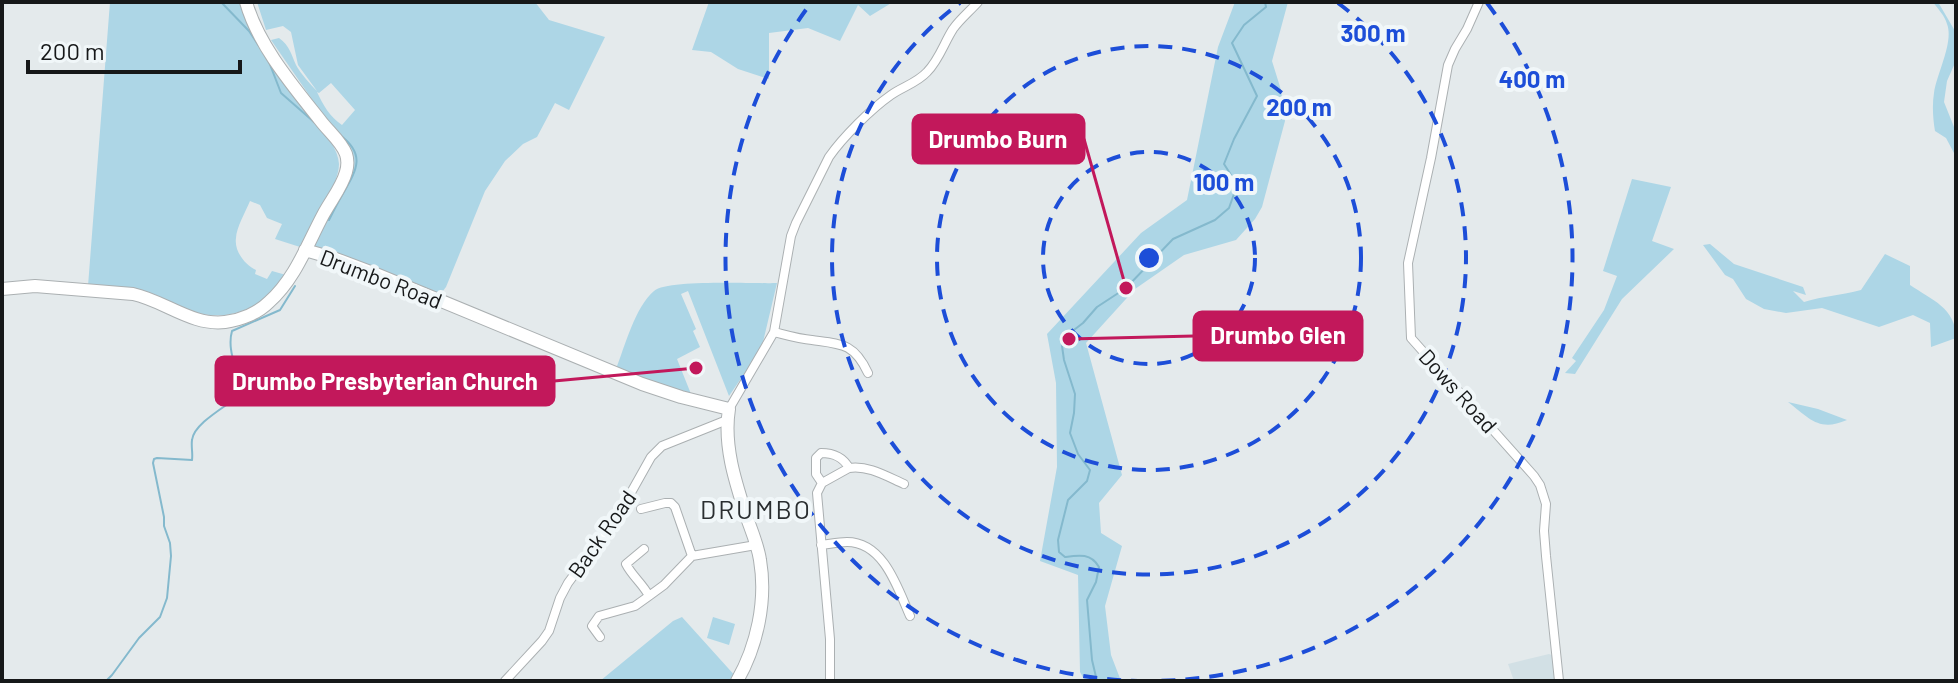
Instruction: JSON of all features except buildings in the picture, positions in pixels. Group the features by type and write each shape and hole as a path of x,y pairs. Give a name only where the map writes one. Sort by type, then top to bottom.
{"street":[{"name":"Drumbo Road","path":"246,2 252,21 276,61 345,150 348,159 342,183 305,250 376,274 642,384 728,414"},
{"path":"744,678 754,646 762,579 756,545 735,481 727,434 728,414 774,332 791,236 829,157 891,95 928,72 953,29 978,2"},
{"name":"Dows Road","path":"1479,2 1448,65 1408,263 1411,338 1540,485 1546,504 1544,531 1559,681"},
{"path":"2,289 35,286 133,294 149,297 192,318 224,322 239,319 267,305 294,271 305,250"},
{"path":"774,332 841,343 857,354 868,373"},
{"name":"Back Road","path":"505,681 549,631 568,583 619,514 651,457 662,446 728,414"},
{"path":"822,483 815,465 821,453 840,457 849,468"},
{"path":"830,681 830,639 817,493 822,483 859,466 904,484"},
{"path":"641,509 671,503 692,556"},
{"path":"821,545 848,542 872,551 893,577 910,616"},
{"path":"600,637 592,626 599,616 635,606 664,585 692,556 756,545"},
{"path":"644,549 626,564 649,596"},
{"path":"904,602 914,596"}],"shaded area":[{"path":"110,2 243,2 271,65 323,130 337,153 338,173 300,247 275,239 282,224 267,218 260,205 250,201 236,234 239,253 256,270 255,274 267,279 272,271 286,275 269,295 246,309 208,315 150,293 88,286"},
{"path":"257,2 535,2 549,20 605,37 569,110 555,103 537,137 523,144 505,161 485,191 446,287 439,296 317,249 314,245 354,163 351,150 329,124 271,40 279,38 286,44 298,68 317,91 298,65 291,32 283,26 266,30","holes":["331,83 355,110 342,125 327,110 317,92"]},
{"path":"709,2 893,2 870,16 858,5 840,41 808,28 769,33 769,79 738,69 711,52 692,50"},
{"path":"1235,2 1288,2 1272,61 1281,90 1285,121 1262,207 1255,219 1236,240 1184,255 1135,289 1086,343 1122,475 1099,503 1101,533 1122,546 1105,606 1111,655 1121,681 1085,681 1080,672 1078,575 1040,561 1057,467 1056,383 1047,334 1141,233 1187,200 1218,47"},
{"path":"1933,2 1938,2 1955,31 1955,63 1947,81 1944,102 1956,132 1956,190 1954,153 1946,138 1935,131 1934,93 1949,31 1945,18"},
{"path":"1632,179 1671,187 1652,241 1674,249 1622,299 1575,374 1565,373 1576,361 1572,358 1604,310 1617,276 1603,271"},
{"path":"1710,244 1734,264 1803,287 1806,295 1793,291 1804,302 1861,290 1885,254 1910,266 1910,285 1947,312 1952,319 1956,338 1931,347 1930,323 1913,315 1879,327 1822,308 1786,313 1764,309 1746,299 1733,279 1725,275 1703,245"},
{"path":"693,283 777,283 763,342 729,396 688,291 681,294 700,347 677,359 693,399 616,369 636,317 654,291"},
{"path":"1788,402 1847,420 1829,425 1815,422"},
{"path":"682,617 737,678 735,681 600,681 673,621"},
{"path":"713,617 735,624 729,645 707,638"},
{"path":"1549,654 1554,656 1557,681 1514,681 1508,664"}],"waterway":[{"path":"221,2 259,46"},
{"path":"1097,681 1087,600 1099,567 1088,557 1065,557 1059,552 1058,540 1068,500 1087,481 1090,470 1078,454 1070,433 1075,394 1062,346 1066,336 1097,307 1126,288 1173,239 1215,220 1229,208 1235,191 1224,164 1257,96 1232,43 1244,25 1266,7 1265,2"},
{"path":"269,62 281,93 314,122"},
{"path":"329,220 351,180 356,164 354,150 340,135"},
{"path":"106,681 139,638 160,617 167,598 170,543 164,526 154,459 192,460 192,440 199,427 240,395 231,347 232,331 280,310 295,286"}],"place":[{"name":"Drumbo Burn","path":"1126,288"},
{"name":"Drumbo Glen","path":"1069,339"},
{"name":"Drumbo Presbyterian Church","path":"696,368"}],"district":[{"name":"DRUMBO","path":"756,510"}]}
